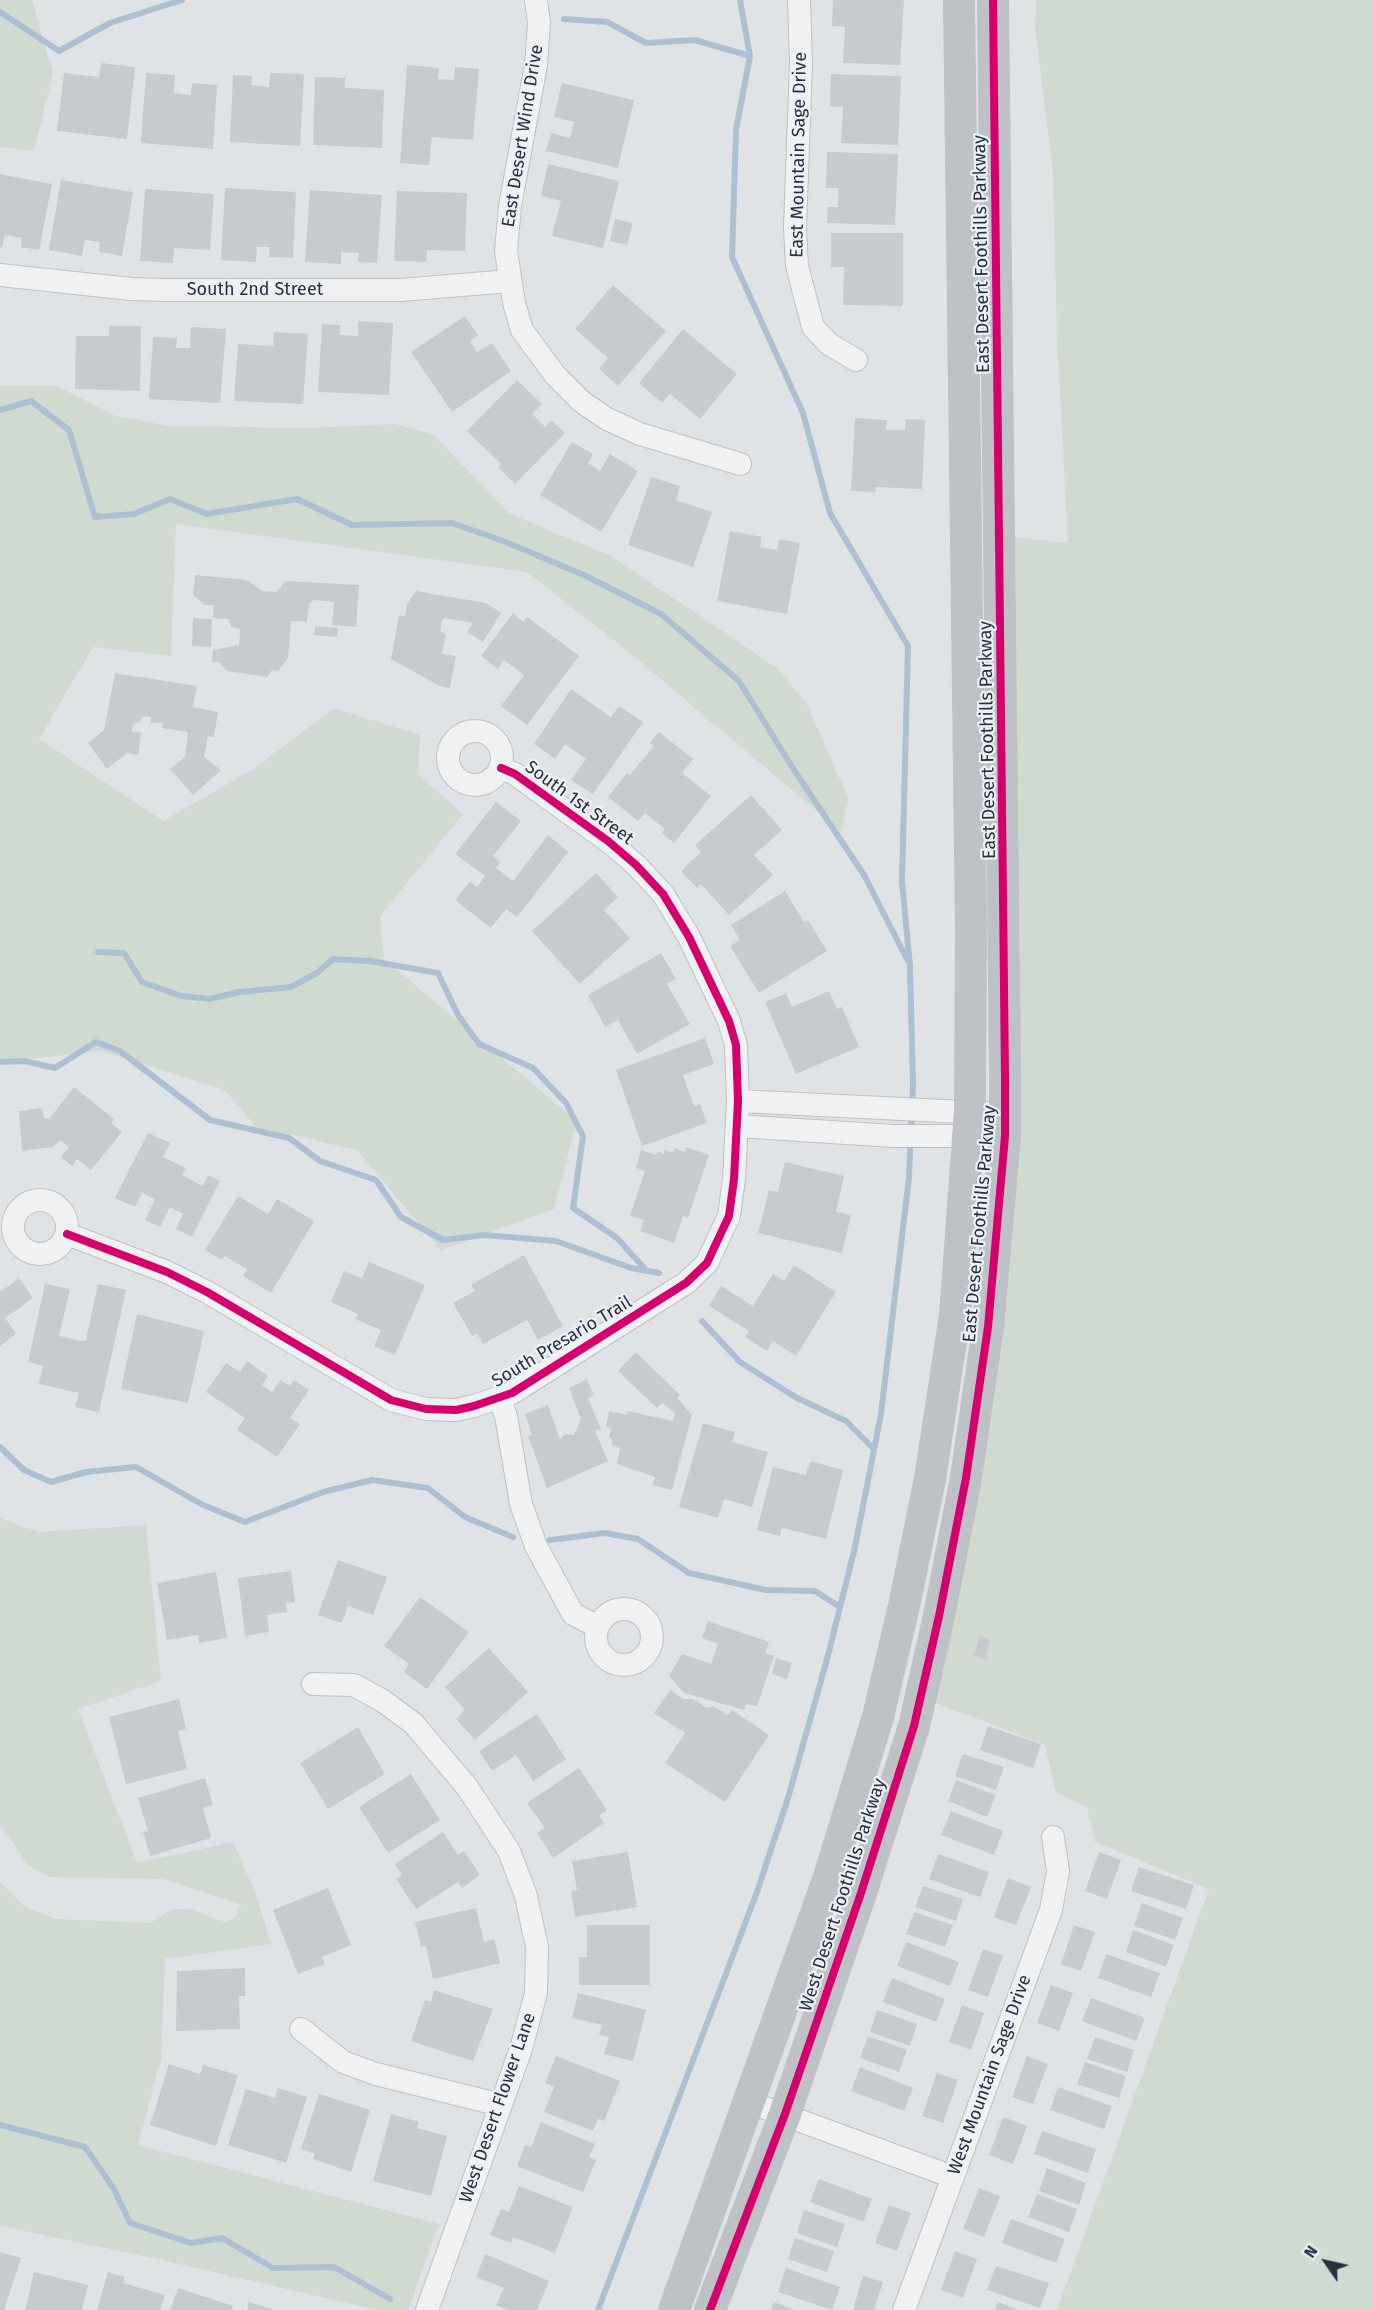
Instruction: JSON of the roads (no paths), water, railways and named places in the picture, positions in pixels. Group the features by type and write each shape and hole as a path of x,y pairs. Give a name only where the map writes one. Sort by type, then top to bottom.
{"street":[{"name":"East Desert Wind Drive","path":"536,0 539,23 536,64 510,206 506,251 510,281 522,330 555,375 582,402 607,419 640,434 740,464"},
{"name":"East Mountain Sage Drive","path":"799,0 801,63 795,227 797,266 813,327 829,344 855,360"},
{"name":"East Desert Foothills Parkway","path":"930,1479 956,1315 970,1124 971,926 958,0"},
{"name":"East Desert Foothills Parkway","path":"966,1478 988,1327 1005,1125 993,0"},
{"name":"South 2nd Street","path":"0,274 131,289 166,290 401,290 510,281"},
{"name":"South 1st Street","path":"501,768 516,774 608,842 636,865 663,894 689,937 729,1021 736,1045 737,1126"},
{"path":"738,1101 936,1110 970,1124 1005,1125"},
{"path":"737,1126 894,1136 936,1136 970,1124"},
{"name":"South Presario Trail","path":"67,1234 124,1254 207,1292 392,1400 426,1409 456,1410 499,1399 686,1283 707,1263 729,1216 737,1126"},
{"path":"48,1201 62,1210 66,1217 67,1234 57,1249 40,1255 24,1249 7,1235 19,1211 32,1202 48,1201"},
{"path":"499,1399 506,1416 521,1504 536,1546 573,1614 598,1627"},
{"name":"West Desert Foothills Parkway","path":"710,2310 784,2114 864,1883 914,1726 939,1616 966,1478"},
{"name":"West Desert Foothills Parkway","path":"674,2310 829,1877 858,1785 904,1605 930,1479"},
{"name":"West Desert Flower Lane","path":"313,1684 354,1685 383,1701 413,1723 467,1788 509,1851 526,1896 537,1947 536,1993 521,2049 428,2310"},
{"name":"West Mountain Sage Drive","path":"904,2310 1051,1911 1058,1871 1053,1837"},
{"path":"301,2029 343,2062 376,2074 501,2105"},
{"path":"749,2102 953,2177"}],"waterway":[{"path":"0,12 59,51 110,23 182,0"},
{"path":"598,2310 757,1892 788,1798 826,1663 855,1547 881,1414 909,1177 913,1085 910,966 902,881 908,646 830,513 803,413 732,257 736,130 750,56 740,0"},
{"path":"564,19 607,22 646,43 695,40 750,56"},
{"path":"0,410 31,401 69,430 95,517 134,514 170,499 207,514 297,499 352,525 452,523 506,542 586,576 661,614 739,681 794,770 864,875 908,961"},
{"path":"98,952 124,953 142,982 181,996 210,999 239,992 291,987 317,973 333,959 370,961 438,973 458,1015 479,1044 533,1068 566,1103 583,1136 573,1208 617,1238 646,1270"},
{"path":"0,1062 24,1061 55,1068 96,1042 120,1051 210,1120 289,1138 320,1161 376,1180 401,1217 443,1240 484,1235 556,1241 631,1268 659,1273"},
{"path":"702,1321 740,1362 797,1398 846,1421 874,1449"},
{"path":"0,1447 24,1470 51,1482 86,1472 136,1467 203,1505 245,1522 323,1492 372,1480 428,1488 465,1517 513,1537"},
{"path":"550,1540 605,1533 638,1539 689,1573 766,1590 815,1591 840,1607"},
{"path":"0,2125 85,2147 114,2189 130,2223 191,2243 222,2238 273,2268 334,2267 390,2299"}]}
